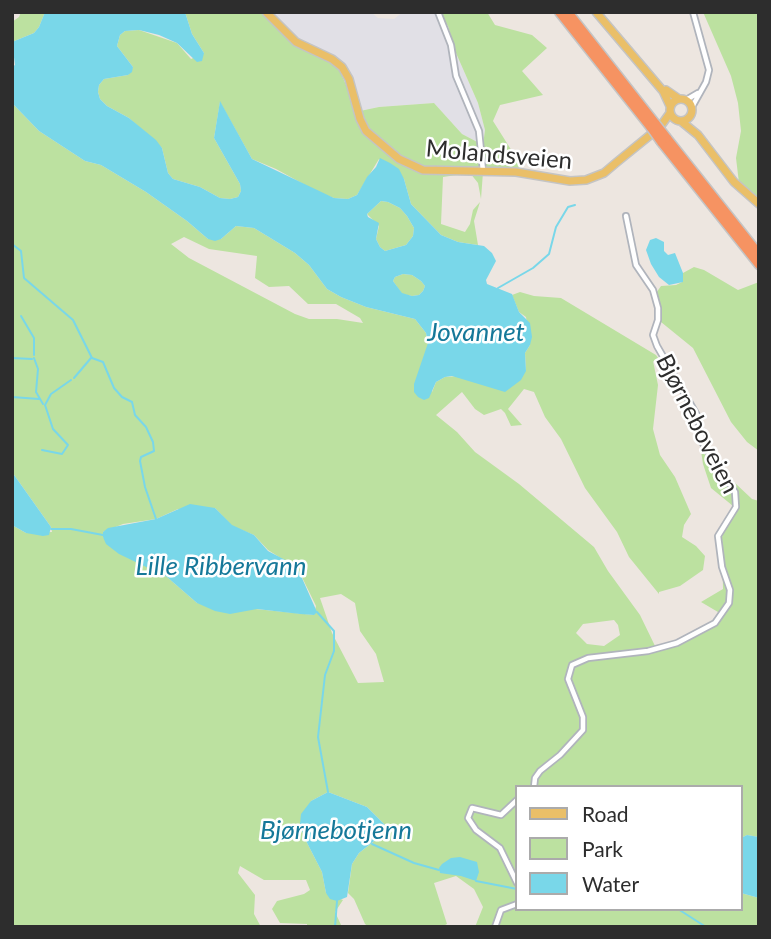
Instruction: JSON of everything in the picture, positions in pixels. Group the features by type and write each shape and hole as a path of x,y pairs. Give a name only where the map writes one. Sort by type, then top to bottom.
{"highway":[{"path":"559,12 656,127"},
{"path":"568,12 759,265"},
{"path":"664,140 759,254"}],"main road":[{"name":"Molandsveien","path":"266,12 296,42 331,59 342,68 349,79 363,125 371,136 408,164 423,170 534,173 570,181 586,180 604,173 656,127 682,99"},
{"path":"598,12 665,89 682,99 692,111 698,135"},
{"path":"598,12 663,91 670,109 679,121 698,135 725,172 759,204"},
{"name":"Molandsveien","path":"656,127 679,121 692,111"}],"street":[{"path":"438,12 451,45 462,94 479,131 483,171"},
{"path":"692,111 706,82 709,66 693,12"},
{"path":"682,99 699,93"},
{"name":"Bjørneboveien","path":"534,785 540,771 569,747 583,730 583,718 568,679 572,665 588,658 648,651 677,643 715,623 729,603 730,590 722,567 718,536 736,507 735,492 702,442 698,417 657,346 653,335 658,320 658,308 653,290 636,265 626,216"},
{"path":"516,800 501,815 474,807 470,808 468,813 468,821 475,830 500,848 516,881"},
{"path":"495,927 501,910 516,904"}],"shaded area":[{"path":"267,12 371,12 378,18 394,19 403,12 437,12 448,26 456,53 478,103 485,130 483,145 462,134 434,103 360,111"}],"green space":[{"path":"21,12 45,12 34,33 12,42 12,22"},
{"path":"185,12 267,12 288,37 321,55 340,71 360,111 434,103 462,134 483,145 485,130 478,103 456,53 448,26 437,12 487,12 495,25 532,35 547,48 522,71 543,95 500,105 493,121 522,167 483,172 481,199 478,183 470,173 443,177 441,224 465,232 473,210 480,202 474,221 478,245 458,242 441,235 411,204 404,179 379,159 357,195 348,199 334,198 318,192 252,159 220,102 214,138 240,184 238,197 220,198 200,187 173,179 168,173 162,148 129,118 107,106 100,99 98,92 104,79 128,75 133,67 117,46 120,35 125,31 139,30 177,43 191,59 204,53 192,34"},
{"path":"703,12 759,12 759,199 739,183 736,158 741,131 738,103 731,76"},
{"path":"12,103 39,131 85,161 101,165 146,192 208,239 221,239 236,226 254,228 295,253 309,265 327,289 341,297 366,307 415,319 426,333 432,392 436,382 445,377 526,371 525,353 530,345 526,317 519,312 512,295 520,292 561,298 656,355 672,378 662,366 653,361 658,385 653,429 660,455 675,477 691,514 684,525 682,537 705,556 703,570 680,586 659,594 629,557 617,532 585,488 534,392 524,389 508,409 522,425 511,426 501,409 484,415 475,409 462,392 436,415 457,432 475,452 519,484 594,547 640,615 656,648 675,644 720,619 718,612 701,602 723,589 722,537 733,506 711,488 701,451 752,499 759,501 759,837 743,837 743,785 516,785 516,911 743,911 743,894 759,898 759,927 475,927 483,907 474,889 456,876 434,883 447,924 441,927 369,927 348,893 352,864 359,853 386,832 387,827 367,807 328,792 311,801 304,837 322,872 326,893 343,900 335,912 342,927 307,927 307,924 280,923 272,909 277,901 310,890 306,880 264,880 240,866 238,873 255,895 254,914 261,927 12,927 12,525 26,533 52,532 12,472","holes":["184,237 209,249 257,256 255,278 269,287 289,286 308,304 336,304 360,318 363,323 309,319 295,314 189,258 171,244","215,508 232,526 254,535 268,550 298,569 316,606 314,615 197,603 167,577 103,537 103,532 123,524 156,519 178,509","341,594 355,603 360,631 376,654 384,682 358,683 332,633 320,598","614,620 620,635 604,646 587,644 576,633 583,624"]},
{"path":"381,201 400,208 414,228 413,236 406,245 385,251 380,247 376,239 379,226 367,214"},
{"path":"694,267 738,290 759,282 759,451 747,442 731,422 693,348 661,322 654,296 661,286 682,282 683,273"},
{"path":"412,275 425,286 419,295 402,294 393,281 395,277"}],"water":[{"name":"Jovannet","path":"45,12 185,12 192,34 204,53 202,61 197,62 177,43 159,35 139,30 125,31 120,35 117,46 133,67 132,72 104,79 98,92 100,99 107,106 129,118 156,140 162,148 168,173 173,179 200,187 220,198 238,197 240,184 214,138 220,101 252,159 334,198 348,199 357,195 380,158 390,163 399,169 411,204 441,235 458,242 484,246 492,253 496,261 486,280 487,284 512,294 519,312 530,323 532,337 525,353 526,371 521,380 505,392 452,376 445,377 436,382 429,398 424,400 418,397 414,392 414,384 428,343 426,333 415,319 366,307 341,297 327,289 309,265 295,253 254,228 236,226 221,239 208,239 146,192 101,165 85,161 39,131 12,103 12,67 15,65 12,42 34,33","holes":["381,201 400,208 414,228 413,236 406,245 385,251 380,247 376,239 379,223 367,214","412,275 425,286 419,295 402,293 393,281 395,277"]},
{"path":"656,238 664,242 664,251 668,255 675,253 683,273 683,282 669,285 659,277 651,264 646,250 650,240"},
{"path":"12,472 51,527 49,535 26,533 12,525"},
{"name":"Lille Ribbervann","path":"190,504 215,508 232,525 254,535 268,551 293,564 298,569 317,612 314,615 257,609 230,614 215,611 197,603 167,577 119,554 106,544 103,537 103,532 108,528 156,519"},
{"name":"Bjørnebotjenn","path":"328,792 367,807 387,827 387,831 359,853 352,864 347,897 337,901 330,899 326,893 322,872 300,824 301,814 311,801"},
{"path":"743,837 759,837 759,898 743,894"},
{"path":"460,857 477,862 479,872 476,881 440,873 442,864 451,858"}],"waterway":[{"path":"498,288 533,268 549,254 556,227 568,207 575,205"},
{"path":"12,244 21,251 24,278 73,320 92,358 103,362 114,388 122,397 132,402 135,415 146,427 154,451 141,457 140,461 156,519"},
{"path":"21,316 34,338 34,355"},
{"path":"12,358 32,359"},
{"path":"34,358 38,369 36,392 43,404"},
{"path":"74,378 91,358"},
{"path":"42,450 62,454 68,445 53,429 45,405 51,394 71,380"},
{"path":"12,397 39,399"},
{"path":"51,529 71,529 103,535"},
{"path":"317,612 334,631 334,651 325,675 318,737 328,792"},
{"path":"372,844 414,863 439,870"},
{"path":"476,881 516,889"},
{"path":"335,927 337,901"},
{"path":"681,911 706,927"}]}
